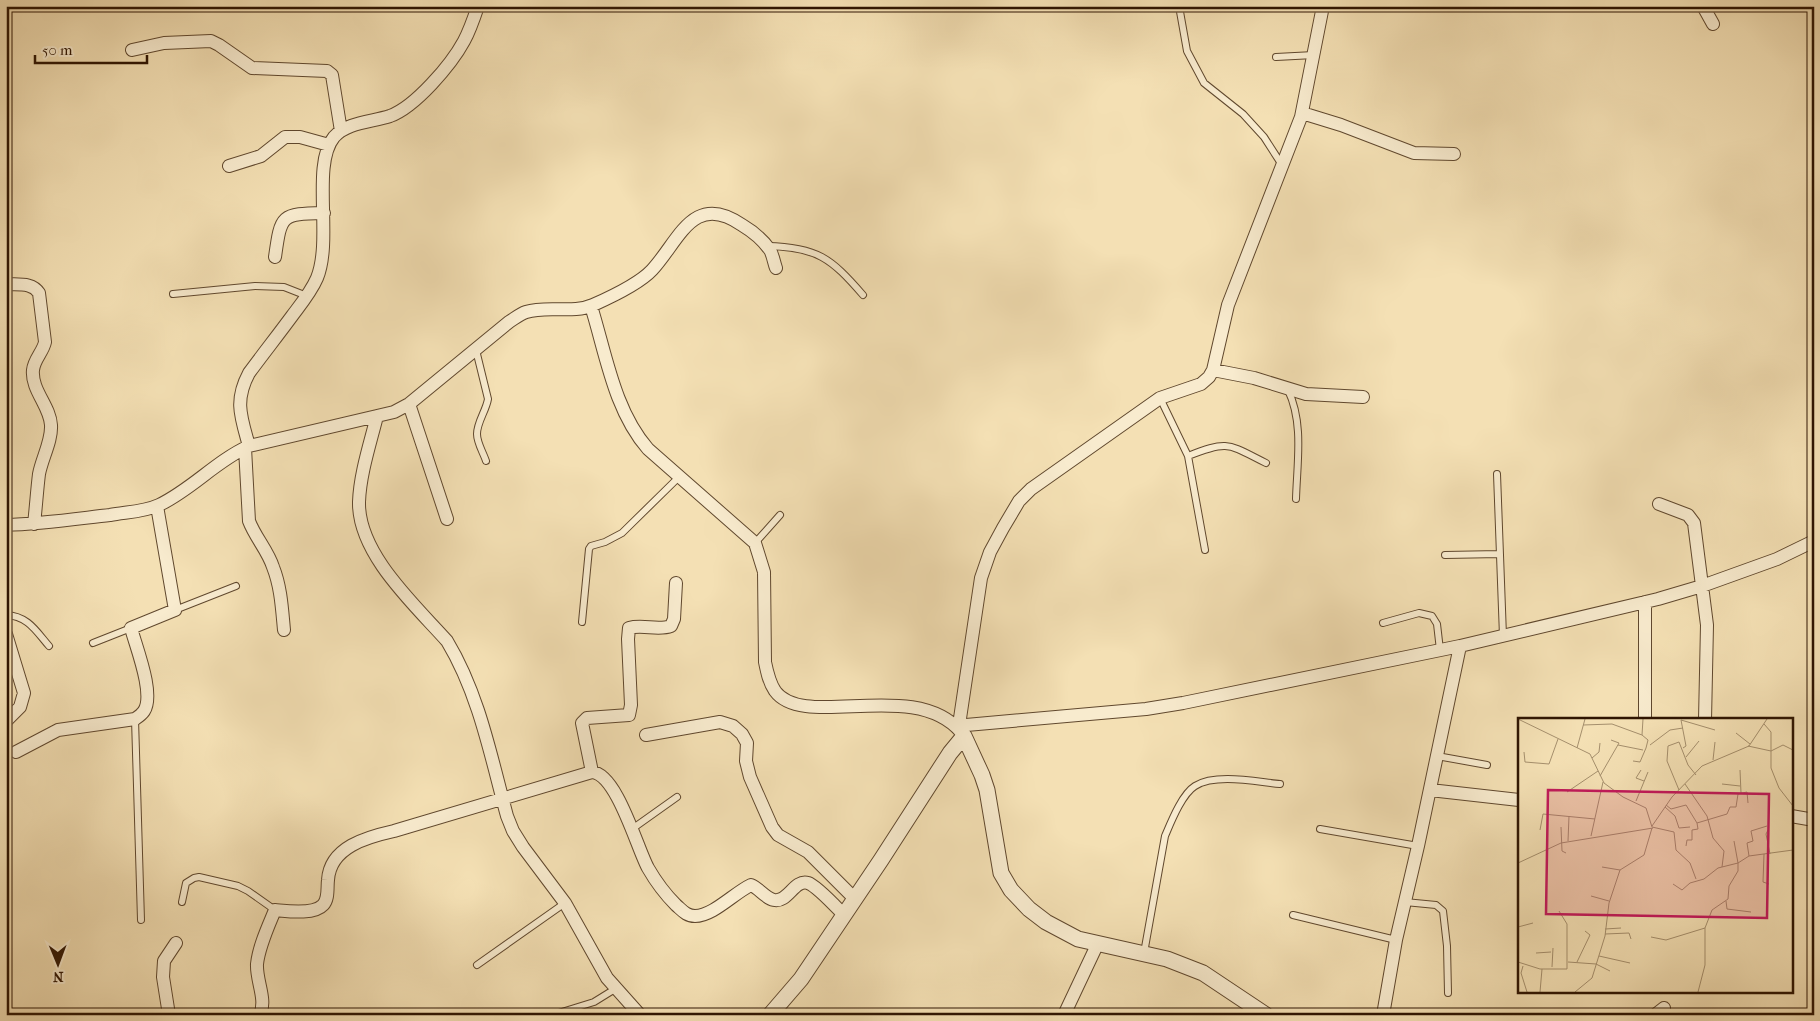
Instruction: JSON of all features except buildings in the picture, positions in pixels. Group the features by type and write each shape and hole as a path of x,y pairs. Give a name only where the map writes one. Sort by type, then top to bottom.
{"street":[{"path":"284,630 280,592 273,566 253,532 249,521 247,447 239,401 243,386 249,374 307,296 317,278 322,261 324,241 323,163 329,145 341,131 355,124 391,116 404,110 416,100 455,56 464,41 478,6"},
{"path":"770,1015 801,979 950,753 959,729 981,578 990,552 1019,501 1031,489 1160,398 1201,384 1214,370 1223,319 1228,304 1302,113 1323,6"},
{"path":"1703,6 1713,24"},
{"path":"132,50 164,43 211,41 252,68 327,71 332,76 341,131"},
{"path":"1302,113 1414,153 1454,154"},
{"path":"229,166 261,156 285,137 300,137 329,145"},
{"path":"275,256 278,232 282,220 288,216 300,214 324,213"},
{"path":"6,525 34,524 140,511 158,506 235,452 247,447 394,412 410,404 509,322 525,312 542,309 575,309 591,306 642,279 652,270 677,235 704,214 718,213 731,217 751,231 771,251 776,268"},
{"path":"6,284 30,285 36,288 39,293 45,342 33,371 34,382 51,424 50,436 40,473 34,524"},
{"path":"591,306 618,396 635,433 648,449 755,543 764,572 765,662 768,677 776,692 791,703 810,707 907,705 937,715 959,729 982,775 987,790 1001,873 1011,890 1029,909 1046,922 1078,940 1167,960 1203,973 1266,1015"},
{"path":"1214,370 1248,376 1320,396 1363,397"},
{"path":"410,404 447,519"},
{"path":"377,416 362,477 359,502 361,523 368,540 382,566 447,641 454,653 475,700 513,831 565,903 607,978 640,1015"},
{"path":"1659,504 1688,515 1694,523 1707,625 1705,718"},
{"path":"16,752 58,730 135,719 144,712 148,702 147,687 131,628 175,610 158,506"},
{"path":"959,729 1164,706 1460,646 1645,602 1702,586 1777,559 1814,541"},
{"path":"592,772 582,722 587,718 629,715 629,628 665,628 671,626 674,620 676,583"},
{"path":"1645,602 1645,718"},
{"path":"6,634 18,668 24,693 20,707 6,721"},
{"path":"1383,1015 1396,940 1418,846 1460,646"},
{"path":"646,735 720,722 733,726 742,734 747,743 746,762 750,777 772,827 778,835 808,852 855,899"},
{"path":"260,1015 262,1001 257,964 259,952 274,910 305,912 324,905 328,876 333,862 347,848 359,841 592,772 604,779 618,798 648,868 663,891 686,914 693,916 706,914 751,885 754,885 773,900 778,900 800,883 808,883 844,915"},
{"path":"1430,790 1518,800"},
{"path":"1792,816 1814,820"},
{"path":"169,1015 163,976 164,961 176,944"},
{"path":"1064,1015 1097,945"}],"lane":[{"path":"1179,6 1187,51 1204,82 1224,101 1244,114 1264,137 1282,165"},
{"path":"1276,57 1314,55"},
{"path":"766,246 790,246 813,252 828,260 842,271 863,295"},
{"path":"173,294 255,286 284,287 307,296"},
{"path":"476,350 488,399 477,434 486,461"},
{"path":"1288,388 1294,401 1298,430 1296,499"},
{"path":"1160,398 1188,456 1205,550"},
{"path":"1188,456 1212,447 1228,445 1238,448 1266,463"},
{"path":"1497,474 1503,636"},
{"path":"582,622 589,549 591,546 605,542 622,533 680,476"},
{"path":"755,543 780,515"},
{"path":"1445,555 1500,554"},
{"path":"175,610 236,586"},
{"path":"1383,623 1419,613 1432,616 1437,624 1440,650"},
{"path":"6,615 19,617 26,621 50,646"},
{"path":"93,643 131,628"},
{"path":"135,719 140,920"},
{"path":"1437,756 1487,765"},
{"path":"1144,955 1165,836 1172,818 1186,796 1194,787 1206,782 1234,779 1280,784"},
{"path":"632,829 677,797"},
{"path":"1320,829 1418,846"},
{"path":"182,902 186,883 199,877 238,886 274,910"},
{"path":"1405,902 1436,906 1443,911 1447,946 1448,993"},
{"path":"476,965 565,903"},
{"path":"1293,915 1396,940"},
{"path":"552,1015 594,1002 615,989"}]}
